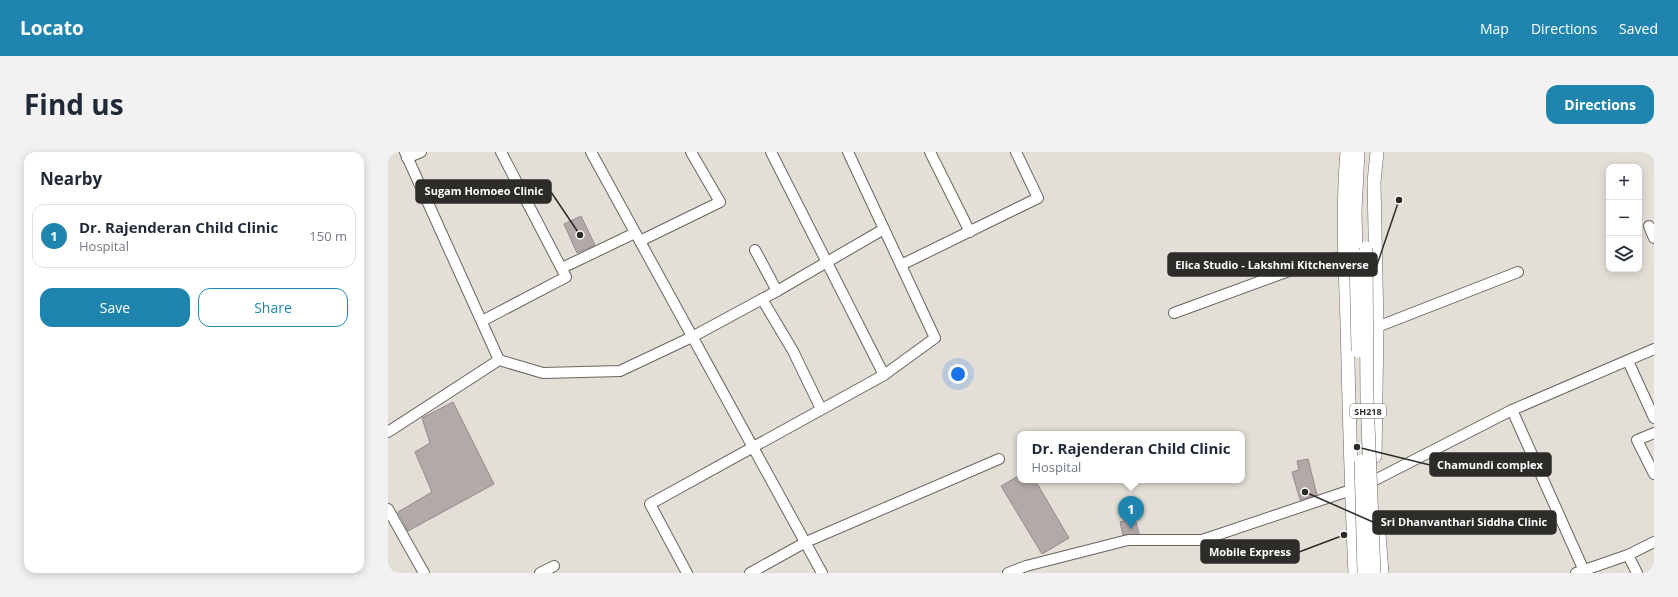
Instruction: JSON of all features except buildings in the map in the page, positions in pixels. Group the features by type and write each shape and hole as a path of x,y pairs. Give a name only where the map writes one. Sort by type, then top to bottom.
{"main road":[{"path":"1347,152 1344,188 1345,256 1351,490 1355,573"},
{"name":"SH218","path":"1358,152 1355,211 1364,573"},
{"name":"SH218","path":"1369,152 1367,177 1366,248 1367,398 1374,573"},
{"path":"1377,152 1374,182 1377,327 1375,480 1382,573"}],"street":[{"path":"421,152 406,155 499,360"},
{"path":"482,321 566,277 501,152"},
{"path":"591,152 822,573"},
{"path":"562,268 720,202 691,152"},
{"path":"772,152 826,262 884,374"},
{"path":"687,573 650,504 884,374 935,338 848,152"},
{"path":"930,152 970,232"},
{"path":"901,265 1038,198 1016,152"},
{"path":"1649,226 1654,238"},
{"path":"388,432 499,360 543,373 620,371 692,337 777,291 884,229"},
{"path":"755,250 777,291"},
{"path":"1174,313 1297,268 1345,256"},
{"path":"1377,327 1518,272"},
{"path":"762,299 793,351 821,409"},
{"path":"1008,573 1026,570 1128,540 1202,540 1351,490 1375,480 1512,410 1654,349"},
{"path":"1628,361 1654,418"},
{"path":"1512,410 1581,572 1628,555 1654,542"},
{"path":"1654,433 1637,440 1654,474"},
{"path":"750,573 806,542 999,459"},
{"path":"388,508 424,573"},
{"path":"1628,555 1637,573"},
{"path":"540,573 554,566"}],"place":[{"name":"Elica Studio - Lakshmi Kitchenverse","path":"1399,200"},
{"name":"Sugam Homoeo Clinic","path":"580,235"},
{"name":"Chamundi complex","path":"1357,447"},
{"name":"Sri Dhanvanthari Siddha Clinic","path":"1305,492"},
{"name":"Dr. Rajenderan Child Clinic","path":"1131,529"},
{"name":"Mobile Express","path":"1344,535"}]}
